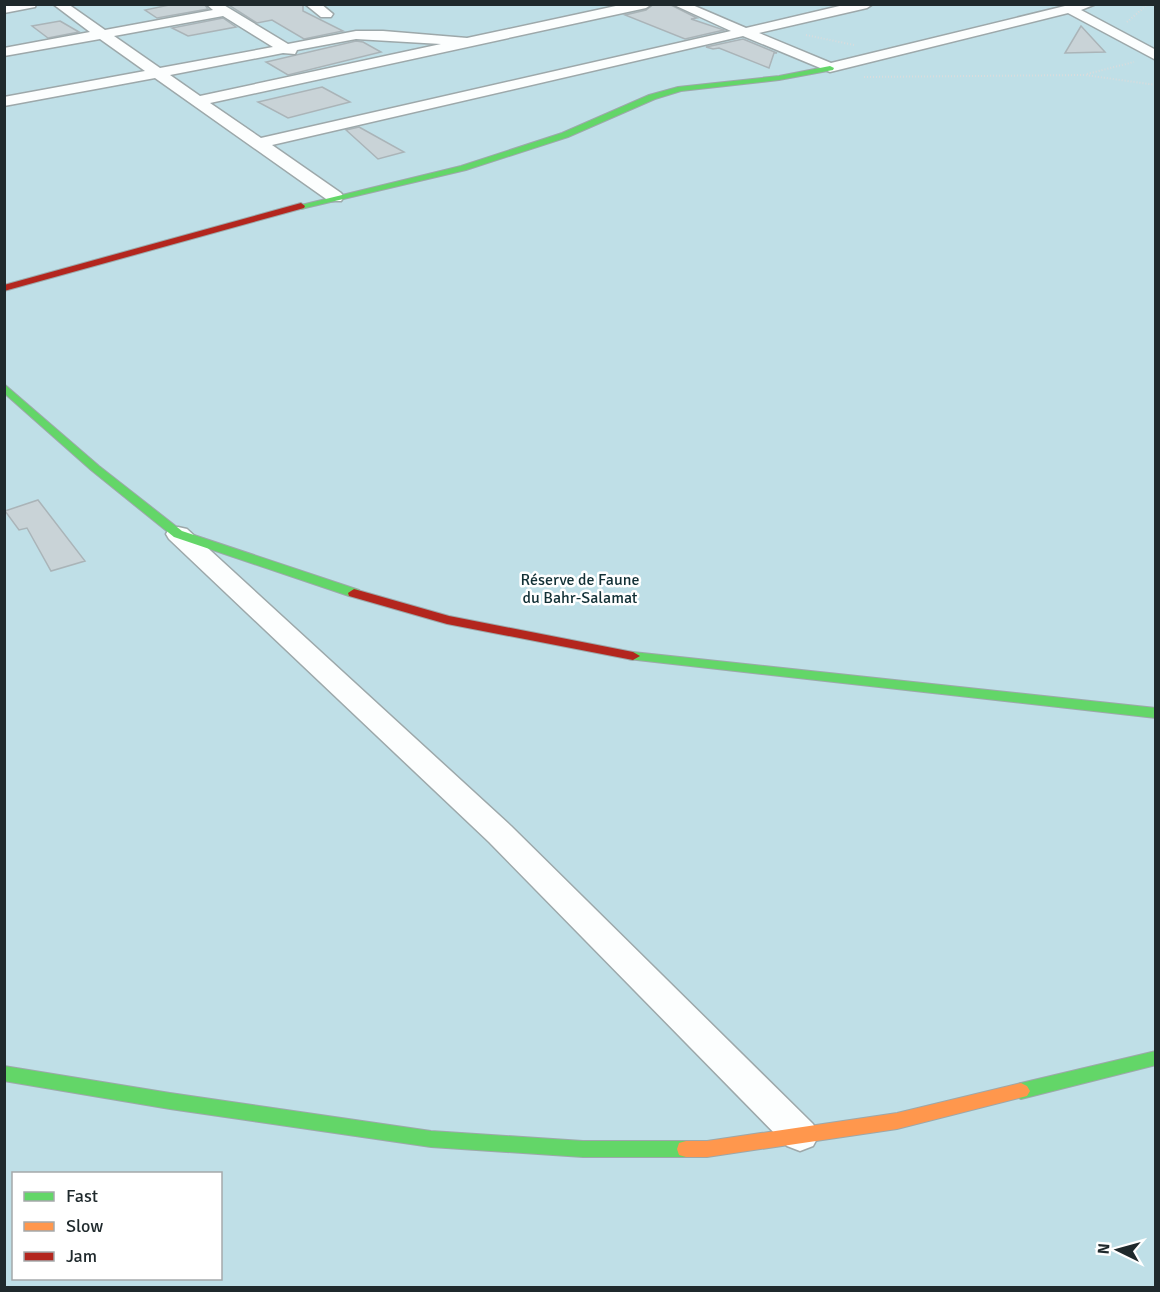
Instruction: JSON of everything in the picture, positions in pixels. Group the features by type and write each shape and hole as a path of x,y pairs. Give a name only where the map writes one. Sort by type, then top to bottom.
{"street":[{"path":"4,9 30,4"},
{"path":"59,4 335,197"},
{"path":"311,4 326,14"},
{"path":"196,101 646,4"},
{"path":"678,4 830,68"},
{"path":"257,144 867,4"},
{"path":"4,288 335,197 463,168 566,135 652,97 681,89 780,78 830,68 1090,4"},
{"path":"4,52 101,34 218,8 328,73"},
{"path":"1069,9 1115,32 1150,58"},
{"path":"4,102 284,48 371,34 465,42"},
{"path":"4,387 95,468 178,534 277,628 389,728 501,835 800,1135"},
{"path":"178,534 345,590 447,620 634,656 883,685 1155,712"},
{"path":"4,1073 170,1101 432,1139 584,1149 707,1149 897,1121 1155,1058"}],"path":[{"path":"1115,32 1148,4"},
{"path":"799,35 842,41 884,56"},
{"path":"1085,75 1150,58"},
{"path":"856,77 1085,75 1155,85"}],"green space":[{"name":"Réserve de Faune du Bahr-Salamat","path":"5,5 1155,5 1155,1287 5,1288"}],"building":[{"path":"174,4 204,4 208,9 157,18 145,10"},
{"path":"227,4 303,4 303,11 343,31 304,39 272,20 257,23"},
{"path":"654,4 669,4 697,18 691,19 724,30 685,39 625,15 646,10"},
{"path":"223,18 236,27 188,36 172,28"},
{"path":"60,21 79,32 48,38 32,26"},
{"path":"1081,26 1105,52 1065,53"},
{"path":"743,39 777,53 774,53 769,68 719,48 706,47"},
{"path":"356,41 363,42 381,52 288,75 266,62"},
{"path":"322,87 350,102 288,118 258,102"},
{"path":"359,127 404,152 378,159 346,130"},
{"path":"38,500 85,561 51,571 27,528 19,530 5,511"}],"traffic: fast":[{"path":"301,206 463,168 565,135 652,97 681,89 779,78 830,68"},
{"path":"4,387 95,468 178,534 354,593"},
{"path":"633,656 1156,713"},
{"path":"1021,1091 1156,1058"},
{"path":"4,1073 170,1101 431,1139 583,1149 686,1149"}],"traffic: slow":[{"path":"686,1149 707,1149 897,1121 1021,1091"}],"traffic: jam":[{"path":"4,288 301,206"},
{"path":"354,593 447,620 633,656"}]}
